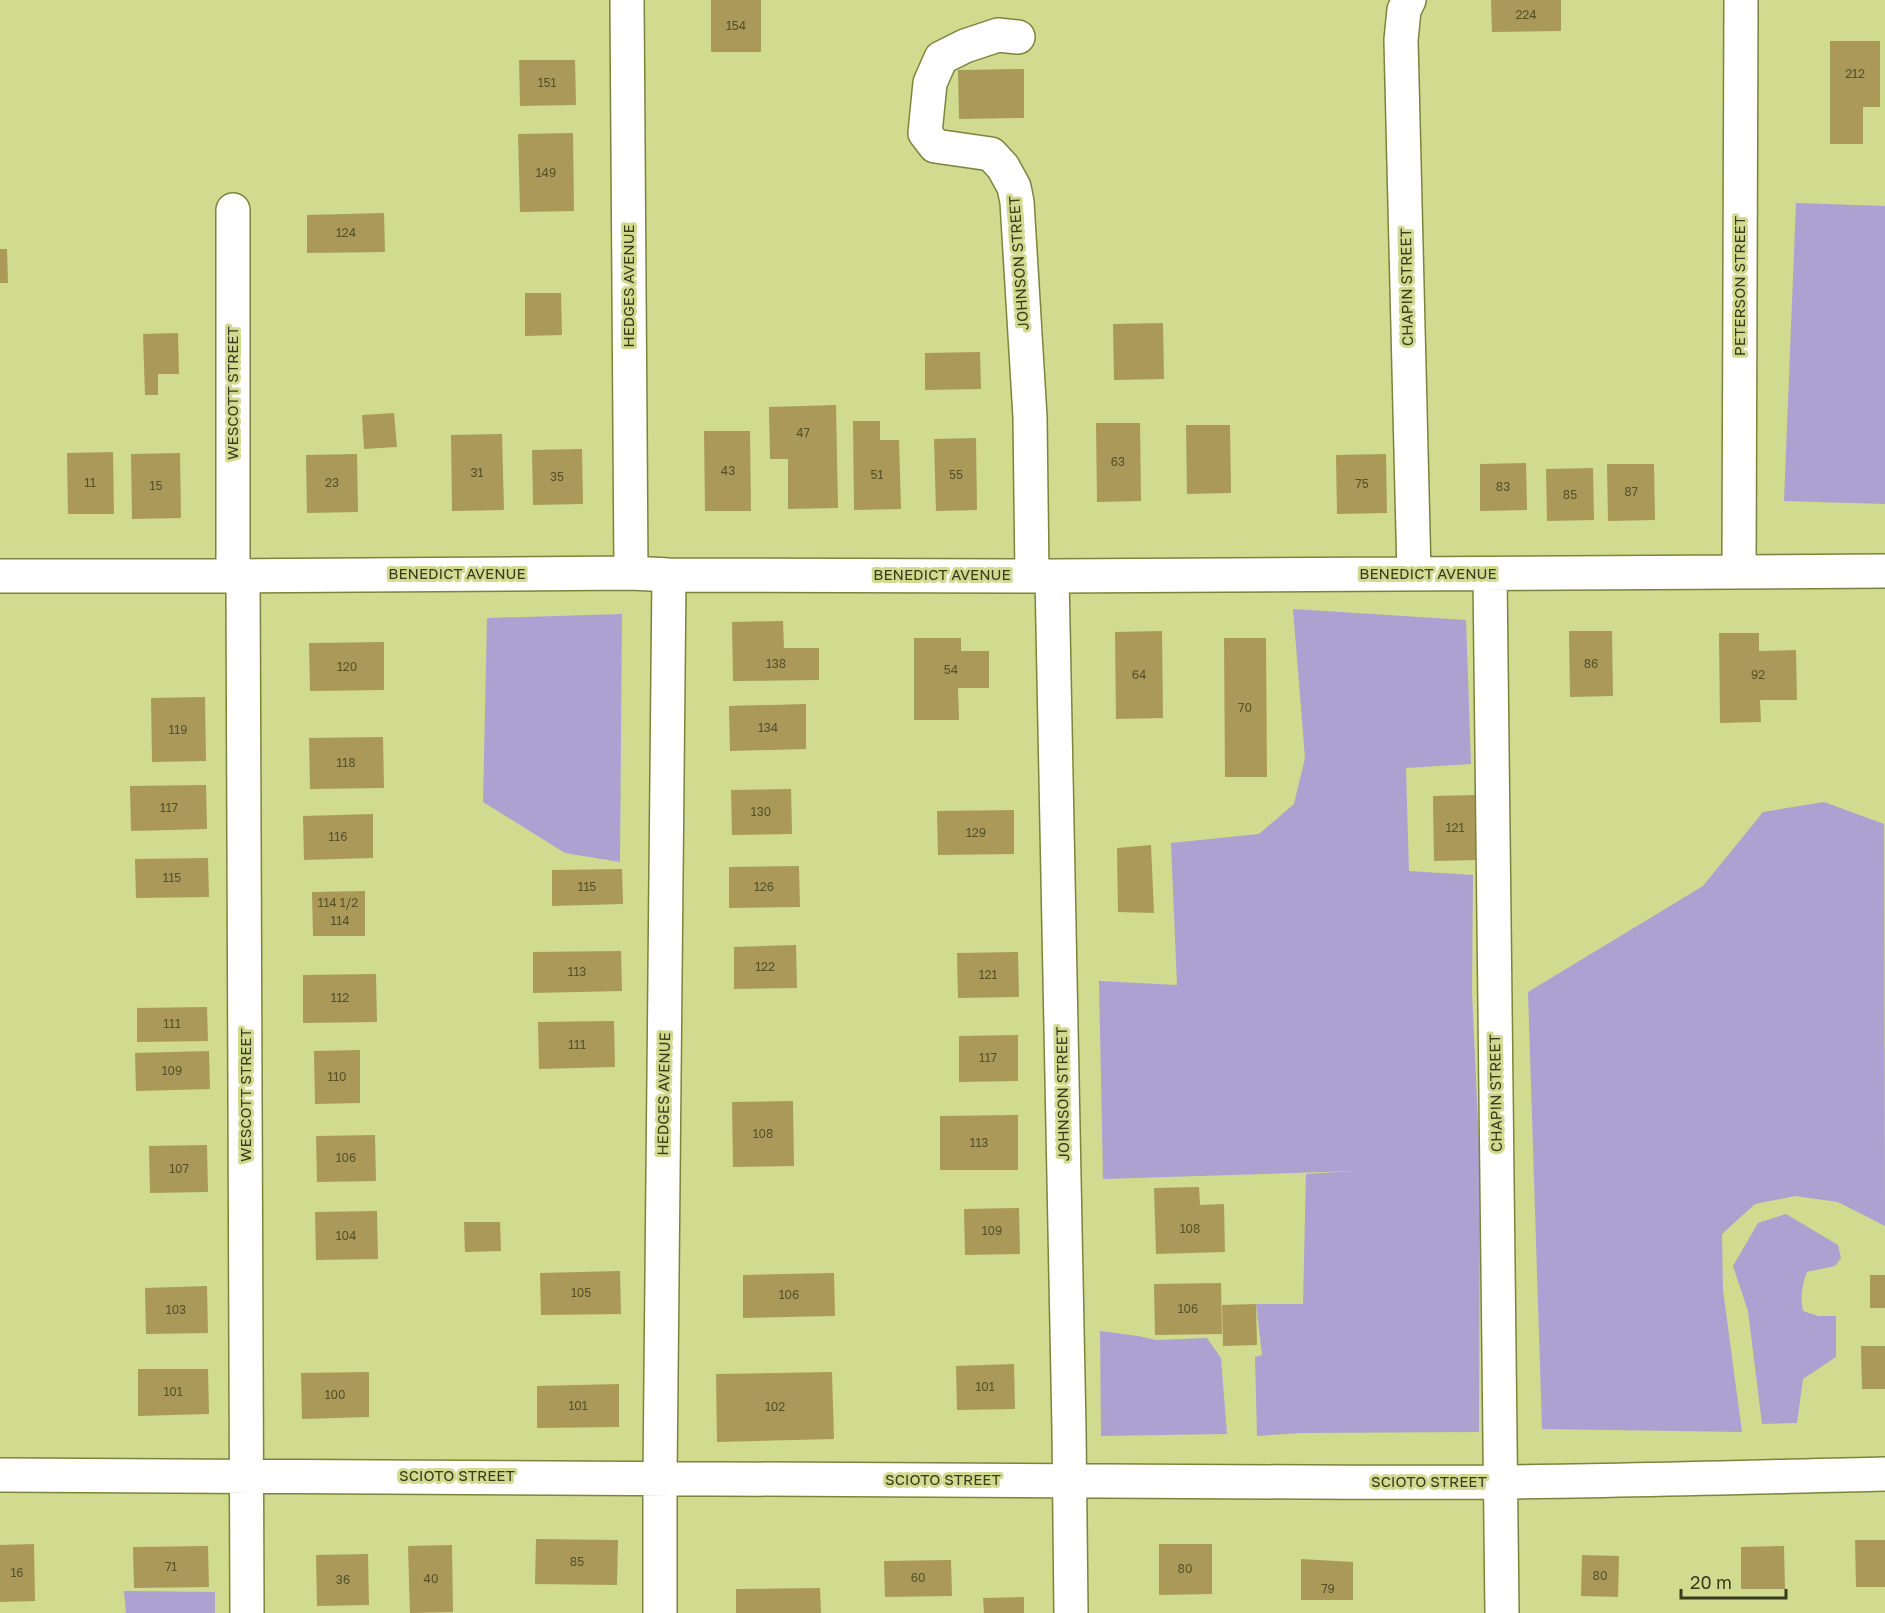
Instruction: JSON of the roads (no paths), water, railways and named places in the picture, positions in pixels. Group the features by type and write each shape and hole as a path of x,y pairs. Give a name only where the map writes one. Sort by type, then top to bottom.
{"street":[{"name":"HEDGES AVENUE","path":"627,0 631,573"},
{"name":"CHAPIN STREET","path":"1409,0 1404,10 1401,40 1414,574"},
{"name":"PETERSON STREET","path":"1739,572 1741,0"},
{"name":"JOHNSON STREET","path":"1018,37 998,35 965,46 941,58 930,83 925,133 935,146 992,154 1003,167 1014,187 1021,239 1023,309 1042,576 1070,1481 1071,1613"},
{"name":"WESCOTT STREET","path":"233,210 248,1613"},
{"name":"BENEDICT AVENUE","path":"0,576 631,573 1042,576 1885,571"},
{"name":"CHAPIN STREET","path":"1490,574 1502,1613"},
{"name":"HEDGES AVENUE","path":"660,1613 669,575"},
{"name":"SCIOTO STREET","path":"0,1475 1501,1482 1885,1474"}]}
